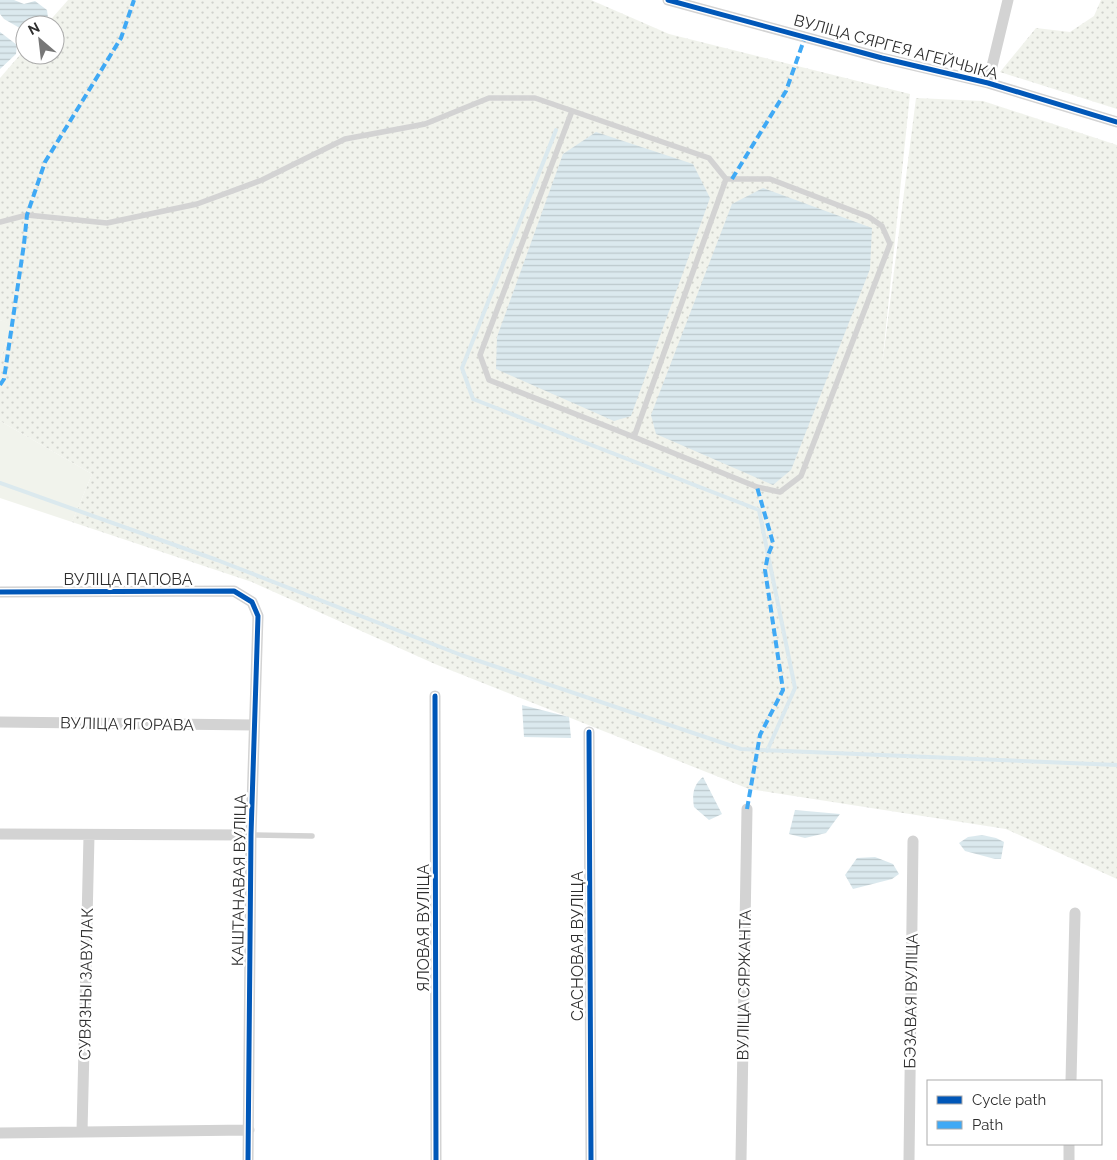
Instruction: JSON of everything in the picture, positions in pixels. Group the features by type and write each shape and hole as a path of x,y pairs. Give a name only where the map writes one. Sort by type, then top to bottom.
{"street":[{"name":"ВУЛІЦА СЯРГЕЯ АГЕЙЧЫКА","path":"668,0 882,58 988,83 1117,122"},
{"path":"988,83 1008,0"},
{"name":"ВУЛІЦА ПАПОВА","path":"0,592 234,591 252,602"},
{"name":"КАШТАНАВАЯ ВУЛІЦА","path":"248,1160 251,835 258,616 252,602"},
{"name":"ЯЛОВАЯ ВУЛІЦА","path":"435,696 436,1160"},
{"name":"ВУЛІЦА ЯГОРАВА","path":"0,722 254,725"},
{"name":"САСНОВАЯ ВУЛІЦА","path":"589,732 591,1160"},
{"name":"ВУЛІЦА СЯРЖАНТА","path":"741,1160 747,809"},
{"path":"0,834 89,836 251,835"},
{"name":"СУВЯЗНЫ ЗАВУЛАК","path":"82,1132 89,836"},
{"name":"БЭЗАВАЯ ВУЛІЦА","path":"909,1160 913,842"},
{"path":"1070,1080 1075,913"},
{"path":"0,1133 249,1130"},
{"path":"1068,1160 1069,1145"}],"lane":[{"path":"0,222 27,215 107,223 197,204 262,180 345,139 425,124 489,98 535,98 709,158 726,179"},
{"path":"572,111 480,355 489,380 757,487 780,492 801,476 890,244 882,226 869,217 770,179 726,179"},
{"path":"634,437 726,179"},
{"path":"251,835 312,836"}],"shaded area":[{"path":"0,0 14,0 24,4 35,1 47,10 48,15 15,15 15,25 4,19 0,14"},
{"path":"68,0 591,0 669,34 910,94 882,366 916,98 983,101 1117,145 1117,879 1006,829 749,789 435,664 252,582 72,522 92,474 0,421 0,361 12,325 0,320 0,78 15,61 15,65 65,65 65,15 55,15"},
{"path":"1101,0 1117,0 1117,109 1000,72 1036,28 1070,32 1094,16"},
{"path":"0,32 15,43 15,55 0,69"},
{"path":"596,132 693,164 710,198 631,416 614,421 496,369 497,337 563,154"},
{"path":"763,188 872,228 870,269 791,470 773,485 656,434 651,415 732,204"},
{"path":"0,320 12,324 0,361"},
{"path":"0,421 92,474 72,522 0,498"},
{"path":"522,705 569,717 571,738 524,737"},
{"path":"703,777 722,814 709,820 694,807 694,791 697,783"},
{"path":"795,810 840,814 826,833 805,838 789,834"},
{"path":"982,835 1004,842 1001,859 965,851 959,843 968,837"},
{"path":"875,857 893,864 899,874 892,879 853,889 845,875 857,858"}],"waterway":[{"path":"556,130 462,368 473,399 759,510 795,688 767,751"},
{"path":"0,483 217,560 461,655 741,749 1117,765"}],"marked path":[{"path":"0,385 4,379 27,215 45,162 121,38 134,0"},
{"path":"732,179 786,91 805,37"},
{"path":"747,809 760,735 783,690 765,570 773,543 757,487"}],"cycle path":[{"path":"668,0 882,58 988,83 1117,122"},
{"path":"0,592 234,591 252,602 258,616 251,835 248,1160"},
{"path":"435,696 436,1160"},
{"path":"589,732 591,1160"}]}
